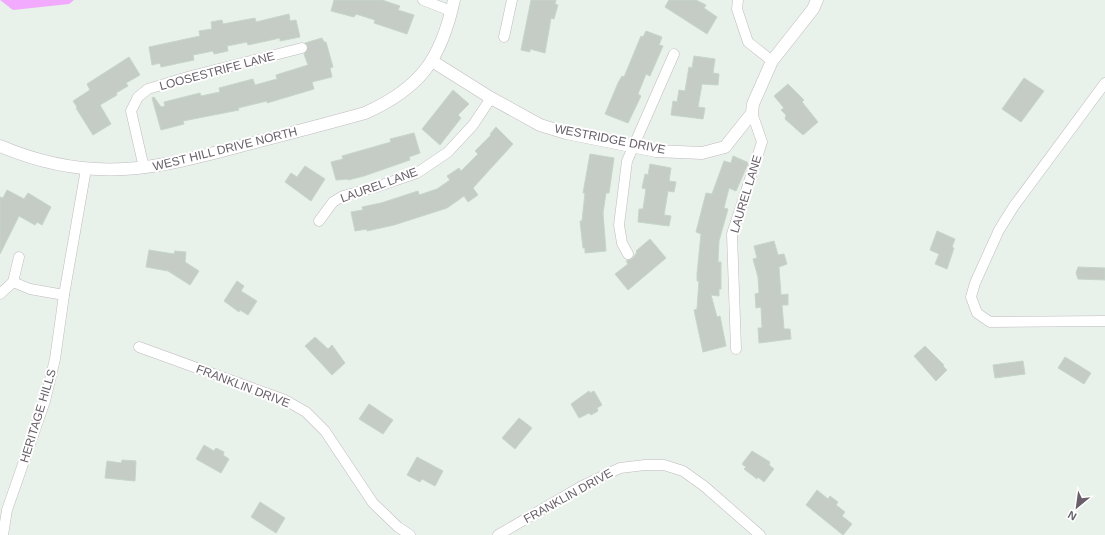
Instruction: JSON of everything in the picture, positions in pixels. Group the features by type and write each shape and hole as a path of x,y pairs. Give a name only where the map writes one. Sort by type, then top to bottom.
{"street":[{"path":"423,0 452,6"},
{"path":"504,37 512,0"},
{"path":"738,0 737,9 748,42 772,61"},
{"name":"WESTRIDGE DRIVE","path":"432,61 491,98 540,125 566,133 656,151 702,152 724,147 752,113 753,104 772,61 813,8 817,0"},
{"name":"WEST HILL DRIVE NORTH","path":"0,146 48,162 86,169 110,170 144,168 183,161 365,113 386,103 403,92 419,77 432,61 445,35 452,6"},
{"name":"LOOSESTRIFE LANE","path":"144,168 131,111 138,97 148,89 191,76 302,48"},
{"path":"628,254 622,243 619,225 627,162 674,54"},
{"path":"1105,83 1014,206 999,230 975,283 971,297 976,313 990,322 1105,321"},
{"name":"LAUREL LANE","path":"319,221 333,202 344,196 417,173 448,152 473,125 491,98"},
{"name":"LAUREL LANE","path":"736,349 732,234 762,142 752,113"},
{"name":"HERITAGE HILLS","path":"2,535 7,510 45,401 55,359 64,295 86,169"},
{"path":"0,294 13,282 19,257"},
{"path":"13,282 30,289 64,295"},
{"name":"FRANKLIN DRIVE","path":"139,347 284,400 306,412 325,431 373,503 398,527 410,535"},
{"name":"FRANKLIN DRIVE","path":"498,535 582,486 620,468 664,465 683,471 704,486 760,535"}],"shaded area":[{"path":"0,0 74,0 69,4 13,10"}],"building":[{"path":"334,0 382,0 400,6 398,10 414,15 407,34 374,23 375,20 356,14 354,17 331,11"},
{"path":"531,0 556,0 555,4 558,5 554,19 551,18 545,53 530,49 530,52 521,50"},
{"path":"669,0 696,0 706,5 704,8 717,17 707,34 665,7"},
{"path":"289,14 290,21 296,20 300,37 280,41 280,38 248,45 247,42 227,46 228,51 214,54 213,51 193,55 194,60 161,67 160,63 152,65 149,47 200,36 199,31 212,29 211,22 222,20 223,24 255,18 256,22"},
{"path":"646,31 662,37 659,45 663,46 650,76 646,74 638,94 641,96 628,123 605,114 618,83 622,76 624,77 641,36 643,37"},
{"path":"322,38 324,42 326,42 333,67 330,68 332,77 312,82 314,89 267,103 267,101 238,108 239,110 183,121 184,124 161,130 152,98 154,97 161,107 165,106 164,102 200,93 201,96 220,92 219,88 253,79 255,85 277,79 276,75 308,65 304,54 308,47 305,43"},
{"path":"694,56 715,59 713,73 719,74 718,85 702,84 698,107 705,108 703,119 671,115 673,101 677,102 679,90 685,91 689,67 692,68"},
{"path":"129,57 140,75 126,83 128,86 116,93 117,95 100,105 111,124 93,135 73,101 90,90 87,84"},
{"path":"1024,78 1044,91 1021,122 1002,109"},
{"path":"788,84 804,100 802,102 818,122 803,135 785,119 786,115 781,110 784,108 774,96"},
{"path":"453,90 469,104 458,115 461,118 440,145 422,129"},
{"path":"496,127 513,144 473,188 478,195 468,202 464,196 447,208 394,225 367,231 367,229 355,231 351,212 363,210 362,207 381,203 418,191 419,195 437,189 450,180 447,176 459,168 461,171 478,154 475,151 491,135 490,134"},
{"path":"414,133 420,153 409,157 410,160 364,176 348,180 336,180 331,162 343,159 342,156 391,142 390,139"},
{"path":"590,154 614,158 609,193 606,193 603,213 606,251 585,253 585,248 583,248 580,221 582,221 585,193 583,193"},
{"path":"733,156 747,162 748,164 736,191 729,188 724,208 728,209 719,241 718,262 721,262 721,289 719,289 719,296 711,295 717,317 720,316 726,346 703,352 694,310 697,309 699,281 697,281 697,274 701,234 696,232 706,193 712,194 724,161 731,163"},
{"path":"650,164 671,168 669,181 676,182 674,192 668,191 664,215 671,216 669,226 638,222 639,209 643,209 646,189 642,188 645,174 648,175"},
{"path":"305,166 325,179 311,201 285,182 291,173 297,177"},
{"path":"7,190 24,199 28,193 51,207 42,225 37,222 35,225 19,216 0,254 0,197 3,198"},
{"path":"937,231 955,239 952,247 954,248 947,269 935,264 939,254 930,250"},
{"path":"650,239 666,258 628,290 615,274 628,264 626,261 633,258 637,252 636,251"},
{"path":"774,241 778,255 784,254 787,264 779,267 781,295 788,294 788,305 782,305 784,329 790,329 791,339 759,343 758,328 762,328 761,307 756,308 755,294 759,293 758,277 753,259 757,258 754,246"},
{"path":"149,250 174,254 175,251 186,252 185,262 199,271 190,285 168,271 146,267"},
{"path":"1078,267 1105,268 1105,280 1078,279 1076,273"},
{"path":"237,281 244,286 241,291 257,301 248,315 240,310 239,312 224,301"},
{"path":"315,337 328,349 332,345 345,363 332,375 305,346"},
{"path":"925,346 947,370 936,381 914,356"},
{"path":"1065,357 1091,373 1084,384 1058,368"},
{"path":"1023,361 1025,374 995,378 993,365"},
{"path":"589,391 590,393 594,391 602,405 597,408 598,411 591,415 589,413 579,418 571,404"},
{"path":"369,404 393,420 383,434 359,419"},
{"path":"519,418 532,428 515,449 502,438"},
{"path":"204,445 214,451 216,448 224,452 223,455 229,459 221,473 196,459"},
{"path":"752,451 770,462 769,465 774,469 764,482 758,477 757,479 744,469 746,467 742,464"},
{"path":"417,457 443,471 435,486 422,479 420,482 407,475"},
{"path":"122,460 136,461 135,481 105,478 107,461 121,463"},
{"path":"817,490 828,499 830,496 838,502 836,505 845,512 842,516 852,524 843,535 806,505"},
{"path":"260,502 285,518 276,533 251,517"}]}
